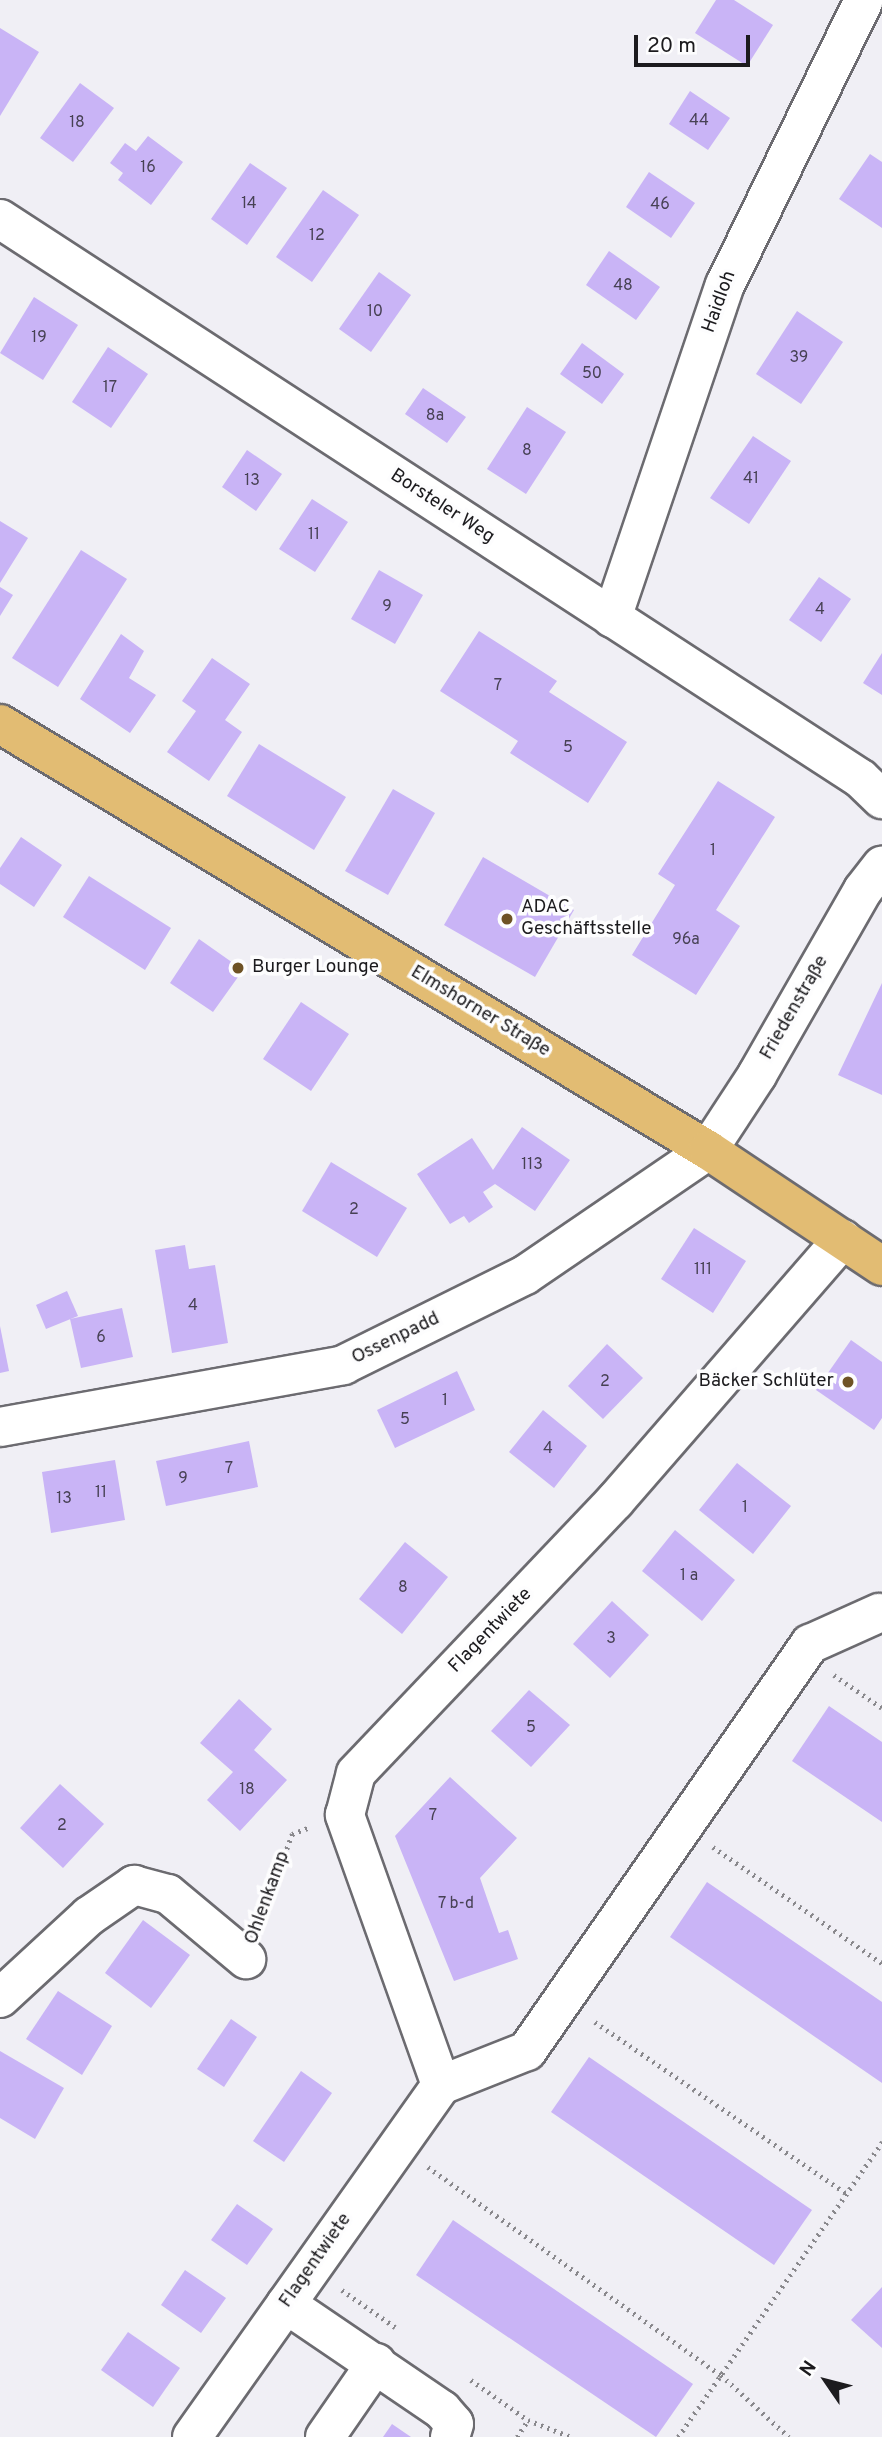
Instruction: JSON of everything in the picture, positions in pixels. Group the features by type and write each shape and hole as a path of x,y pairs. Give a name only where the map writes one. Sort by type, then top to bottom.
{"main road":[{"name":"Elmshorner Straße","path":"0,724 708,1150 882,1266"}],"street":[{"name":"Haidloh","path":"612,618 725,285 864,0"},
{"name":"Borsteler Weg","path":"0,219 861,779 882,799"},
{"name":"Friedenstraße","path":"708,1150 757,1075 863,890 882,866"},
{"name":"Ossenpadd","path":"0,1427 343,1365 525,1275 708,1150"},
{"name":"Flagentwiete","path":"345,1815 356,1773 615,1501 843,1239"},
{"path":"345,1815 441,2085 527,2051 810,1644 879,1614"},
{"name":"Ohlenkamp","path":"0,1998 89,1916 134,1885 168,1894 246,1959"},
{"name":"Flagentwiete","path":"192,2437 441,2085"},
{"path":"286,2304 442,2410 454,2424 450,2437"},
{"path":"325,2437 376,2363"}],"path":[{"path":"810,1644 831,1673 882,1708"},
{"name":"Ohlenkamp","path":"246,1959 292,1834 345,1815"},
{"path":"684,1827 882,1963"},
{"path":"563,2000 846,2193"},
{"path":"399,2146 721,2375 789,2437"},
{"path":"678,2437 881,2146"},
{"path":"517,2437 528,2420"}],"building":[{"path":"716,0 734,0 773,25 747,66 695,33"},
{"path":"0,28 39,52 0,116"},
{"path":"80,83 114,108 73,162 40,138"},
{"path":"690,91 730,118 708,150 669,124"},
{"path":"148,136 183,162 151,205 118,180 123,173 110,163 125,143 136,151"},
{"path":"870,154 882,162 882,228 839,199"},
{"path":"250,163 287,188 247,245 211,219"},
{"path":"649,172 695,203 671,238 626,207"},
{"path":"323,190 359,215 312,282 276,257"},
{"path":"609,251 660,287 636,320 586,285"},
{"path":"379,272 411,295 371,352 339,329"},
{"path":"34,297 78,325 43,380 0,353"},
{"path":"797,311 843,342 801,404 756,374"},
{"path":"582,343 624,374 602,404 560,374"},
{"path":"108,347 148,374 111,428 72,402"},
{"path":"423,388 466,417 447,443 405,414"},
{"path":"527,407 566,432 526,494 487,469"},
{"path":"753,436 791,461 749,524 710,498"},
{"path":"247,450 282,474 256,511 222,487"},
{"path":"312,499 348,522 315,572 279,549"},
{"path":"0,521 28,538 0,583"},
{"path":"81,550 127,579 58,687 12,658"},
{"path":"379,570 423,595 395,644 351,619"},
{"path":"819,577 851,599 821,642 789,620"},
{"path":"0,587 13,595 0,616"},
{"path":"479,631 557,681 549,692 627,742 588,803 510,753 518,741 440,691"},
{"path":"121,634 144,651 129,678 156,695 130,733 80,699"},
{"path":"882,653 882,695 863,683"},
{"path":"212,658 250,684 225,720 242,732 209,781 167,752 196,711 182,701"},
{"path":"259,744 346,797 314,850 227,796"},
{"path":"718,781 775,817 716,910 740,926 696,995 632,955 675,885 658,874"},
{"path":"393,789 435,813 388,895 345,871"},
{"path":"21,837 62,865 34,907 0,884 0,868"},
{"path":"483,857 574,910 535,977 444,925"},
{"path":"89,876 171,928 145,970 63,917"},
{"path":"199,939 243,970 213,1012 170,983"},
{"path":"882,983 882,1095 838,1075"},
{"path":"301,1002 349,1034 311,1091 263,1059"},
{"path":"522,1127 570,1160 535,1211 495,1184 483,1192 493,1207 469,1223 464,1216 450,1224 417,1174 472,1138 493,1170"},
{"path":"331,1162 407,1208 377,1257 302,1211"},
{"path":"694,1228 746,1261 713,1313 661,1279"},
{"path":"185,1245 189,1269 215,1265 228,1343 172,1353 155,1250"},
{"path":"67,1291 78,1316 46,1329 36,1305"},
{"path":"122,1308 133,1357 81,1368 70,1319"},
{"path":"0,1326 9,1371 0,1373"},
{"path":"851,1340 882,1362 882,1418 874,1430 816,1390"},
{"path":"607,1344 643,1378 603,1419 568,1386"},
{"path":"457,1371 475,1410 395,1448 377,1410"},
{"path":"543,1410 587,1446 554,1488 509,1452"},
{"path":"249,1441 258,1487 166,1506 156,1461"},
{"path":"115,1460 125,1520 51,1533 42,1472"},
{"path":"737,1463 791,1506 753,1554 699,1510"},
{"path":"675,1530 735,1580 702,1621 642,1571"},
{"path":"405,1542 448,1577 402,1634 359,1599"},
{"path":"612,1601 649,1635 610,1678 573,1644"},
{"path":"529,1690 570,1725 531,1767 491,1731"},
{"path":"239,1699 272,1729 254,1750 287,1780 240,1831 207,1800 233,1772 200,1743"},
{"path":"829,1706 882,1742 882,1822 792,1761"},
{"path":"450,1777 517,1838 480,1878 499,1933 508,1930 518,1959 454,1981 395,1836"},
{"path":"60,1784 104,1824 63,1868 20,1828"},
{"path":"707,1882 882,2002 882,2083 670,1937"},
{"path":"143,1920 190,1955 151,2008 105,1973"},
{"path":"58,1991 112,2026 82,2075 26,2039"},
{"path":"231,2019 257,2037 224,2087 197,2069"},
{"path":"0,2051 64,2088 35,2139 0,2118"},
{"path":"589,2057 812,2210 774,2265 551,2112"},
{"path":"301,2071 332,2093 284,2162 253,2141"},
{"path":"237,2204 273,2229 247,2265 211,2240"},
{"path":"453,2220 693,2384 656,2437 416,2275"},
{"path":"185,2270 226,2298 201,2333 161,2305"},
{"path":"882,2287 882,2348 851,2320"},
{"path":"128,2332 180,2368 153,2407 101,2370"},
{"path":"392,2424 411,2437 383,2437"}],"place":[{"name":"ADAC Geschäftsstelle","path":"507,919"},
{"name":"Burger Lounge","path":"238,968"},
{"name":"Bäcker Schlüter","path":"848,1382"}]}
